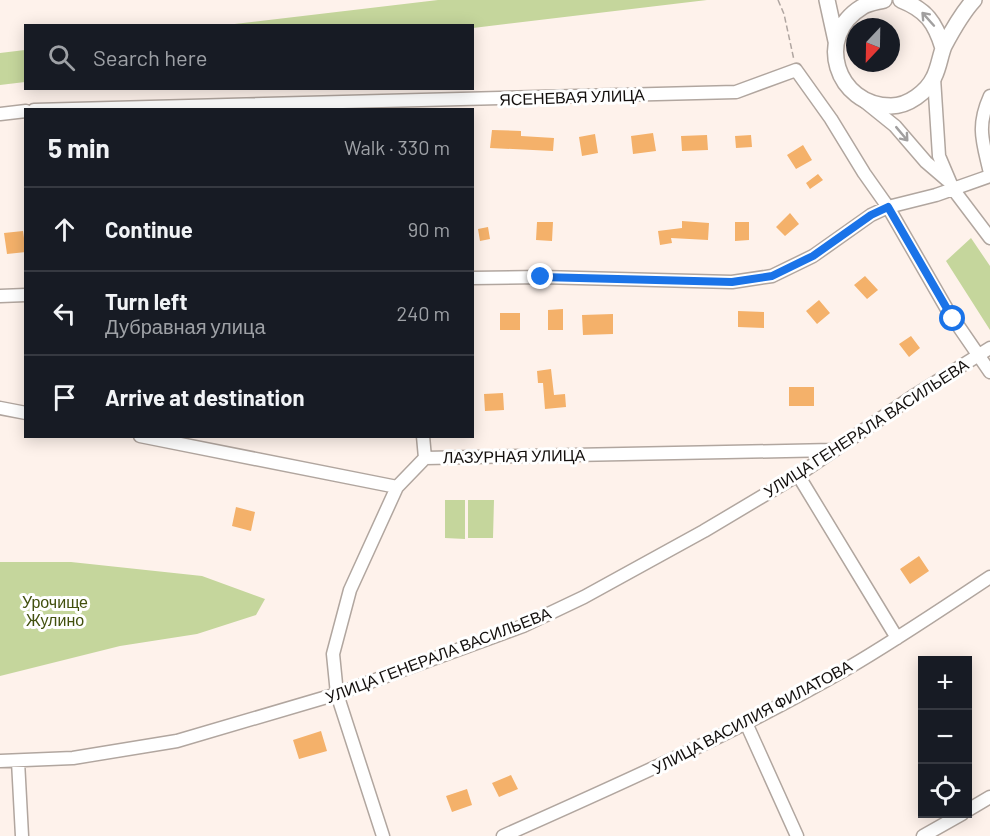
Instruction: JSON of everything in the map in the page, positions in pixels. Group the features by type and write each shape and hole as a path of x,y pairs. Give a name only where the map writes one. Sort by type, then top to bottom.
{"main road":[{"path":"828,0 836,42 835,54 839,73 844,83 857,96 873,104 893,106 915,99 934,78 943,48 974,0"},
{"path":"836,42 843,25 862,7 884,0"},
{"path":"901,0 926,14 938,30 943,48"}],"street":[{"name":"ЯСЕНЕВАЯ УЛИЦА","path":"183,108 406,105 736,92 796,70"},
{"path":"796,70 888,207 948,311 985,352 990,372"},
{"path":"934,78 939,156 951,184 990,238"},
{"path":"857,96 895,126 926,162 951,184"},
{"path":"474,278 541,277 732,282 772,276 813,256 871,215 888,207 951,184 990,174 981,120 990,96"},
{"path":"0,114 24,111"},
{"path":"0,296 24,295"},
{"name":"УЛИЦА ГЕНЕРАЛА ВАСИЛЬЕВА","path":"0,761 73,758 177,741 338,694 523,626 584,597 695,536 798,475 915,395 985,352"},
{"path":"0,408 24,413"},
{"path":"150,438 397,487"},
{"path":"423,438 425,458"},
{"name":"ЛАЗУРНАЯ УЛИЦА","path":"383,836 338,694 333,654 350,591 397,487 425,458 834,450"},
{"path":"798,475 897,638"},
{"name":"УЛИЦА ВАСИЛИЯ ФИЛАТОВА","path":"503,836 661,766 746,723 847,669 990,577"},
{"path":"746,723 798,836"},
{"path":"18,761 22,836"},
{"path":"972,808 990,797"},
{"path":"923,836 954,818"}],"path":[{"path":"778,0 784,14 796,70"}],"green space":[{"path":"438,0 707,0 474,28 474,24 234,24"},
{"path":"24,50 24,82 0,85 0,53"},
{"path":"971,238 990,266 990,330 946,261"},
{"path":"445,500 465,500 465,539 445,538"},
{"path":"468,500 494,500 493,538 468,538"},
{"name":"Урочище Жулино","path":"0,562 71,562 202,576 265,599 256,615 197,634 120,646 0,676"}],"building":[{"path":"492,130 521,131 521,136 554,138 553,151 490,148"},
{"path":"653,133 656,151 633,154 631,136"},
{"path":"595,134 598,153 582,156 579,137"},
{"path":"707,135 708,150 682,151 681,136"},
{"path":"751,135 752,147 736,148 735,136"},
{"path":"803,145 812,160 796,169 787,155"},
{"path":"818,174 823,180 810,189 806,183"},
{"path":"790,213 799,224 785,236 776,227"},
{"path":"682,221 709,223 708,240 671,238 672,243 660,245 658,231 682,228"},
{"path":"537,222 553,222 552,241 536,240"},
{"path":"735,222 749,222 749,240 735,241"},
{"path":"488,227 490,239 480,241 478,229"},
{"path":"23,231 24,252 7,254 4,233"},
{"path":"865,276 878,290 867,299 854,285"},
{"path":"819,300 830,313 817,324 806,311"},
{"path":"563,309 563,330 548,330 548,310"},
{"path":"738,311 764,312 764,328 738,327"},
{"path":"500,313 520,313 520,330 500,330"},
{"path":"613,314 613,334 583,335 582,315"},
{"path":"911,336 920,348 909,357 899,344"},
{"path":"551,369 554,395 565,394 566,407 545,409 543,383 538,383 537,371"},
{"path":"789,387 814,387 814,406 789,406"},
{"path":"503,393 504,410 485,411 484,394"},
{"path":"236,507 255,512 251,531 232,526"},
{"path":"919,556 929,571 910,584 900,569"},
{"path":"321,731 327,751 299,759 293,740"},
{"path":"511,775 518,789 499,797 492,783"},
{"path":"467,789 472,805 452,812 446,796"}],"route":[{"path":"541,277 732,282 772,276 813,256 871,215 888,207 953,319"}]}
